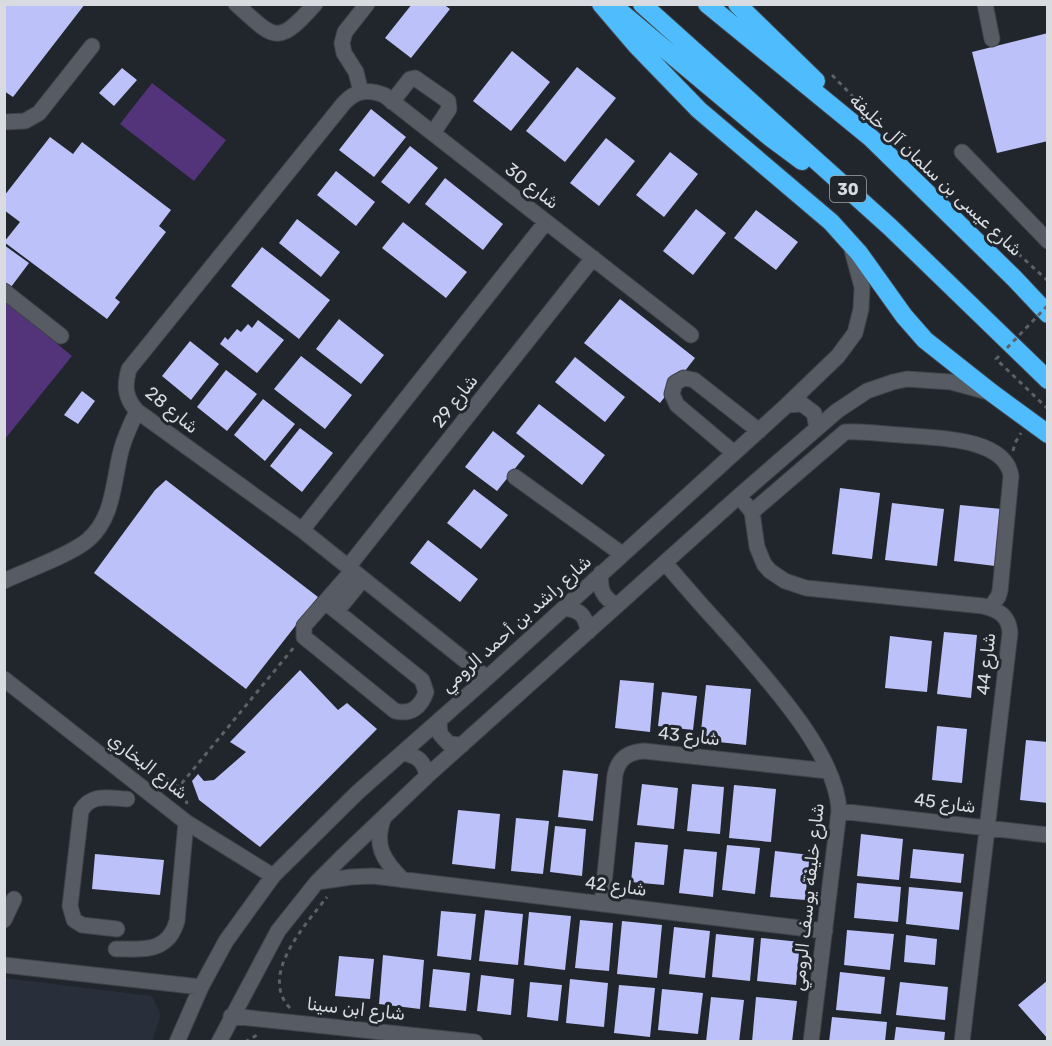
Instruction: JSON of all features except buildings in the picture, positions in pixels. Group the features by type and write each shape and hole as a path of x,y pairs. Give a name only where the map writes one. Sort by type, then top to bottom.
{"highway":[{"path":"601,4 636,45 699,110 831,222 850,241 904,316 925,340 1047,434"},
{"path":"610,4 771,138 890,227"},
{"name":"30","path":"642,4 890,227 1047,380"},
{"name":"شارع عيسى بن سلمان آل خليفة","path":"707,4 871,138 1014,278 1047,314"},
{"path":"737,4 796,60 871,138"}],"street":[{"path":"236,4 265,30 277,33 289,31 295,27 315,4"},
{"path":"361,92 356,72 344,53 342,43 345,32 367,4"},
{"path":"986,4 992,39"},
{"path":"4,122 25,121 39,113 92,46"},
{"path":"392,102 412,78 417,79 448,101 448,109 433,133"},
{"name":"شارع 30","path":"361,92 378,93 392,102 691,335"},
{"name":"شارع 28","path":"361,92 344,103 134,360 129,369 125,390 131,405 137,411 302,530 487,678"},
{"path":"962,152 1047,241"},
{"path":"302,530 546,222"},
{"name":"شارع راشد بن أحمد الرومي","path":"177,1041 201,987 226,941 273,876 358,792 487,678 838,356 855,333 861,309 862,287 850,241"},
{"name":"شارع 29","path":"304,637 304,627 331,607 354,572 593,258"},
{"path":"4,291 61,336"},
{"path":"734,453 677,405 672,394 675,383 684,378 694,380 759,430"},
{"path":"219,1041 278,932 317,882 427,776 817,428 867,391 893,382 915,379 945,381 992,393"},
{"path":"787,405 802,404 814,413 817,428"},
{"path":"4,581 73,549 97,531 105,519 120,453 137,411"},
{"path":"752,512 845,432 972,443 990,451 1010,471 1000,591 990,608"},
{"path":"515,477 622,554"},
{"name":"شارع 44","path":"739,496 752,512 760,556 770,571 785,582 806,588 990,608 1005,615 1008,620 1010,633 962,1041"},
{"name":"شارع خليفة يوسف الرومي","path":"665,563 791,709 817,750 837,793 839,810 811,1041"},
{"path":"601,573 600,587 606,599 617,606"},
{"path":"304,637 395,711 403,713 416,709 426,692 422,681 331,607"},
{"path":"564,608 577,609 586,619 588,632"},
{"name":"شارع البخاري","path":"4,678 186,822 273,876"},
{"path":"439,721 440,734 449,744 462,745"},
{"name":"شارع 43","path":"602,904 615,775 618,764 626,755 645,751 828,771"},
{"path":"403,753 416,755 424,764 427,776"},
{"path":"117,929 77,923 71,915 70,906 81,811 84,805 95,798 127,799"},
{"name":"شارع 45","path":"839,810 1047,835"},
{"path":"384,816 379,835 380,849 386,863 403,880"},
{"path":"116,950 152,948 167,940 172,934 177,921 186,822"},
{"name":"شارع 42","path":"317,882 363,876 825,931"},
{"path":"4,920 14,899"},
{"path":"4,964 201,987"},
{"name":"شارع ابن سينا","path":"231,1016 469,1041"}],"path":[{"path":"1007,348 1047,305"},
{"path":"996,359 1047,409"},
{"path":"1010,471 1015,443 1027,428"},
{"path":"153,765 171,783 182,783 304,637"},
{"path":"297,1012 287,1006 280,994 282,967 296,936 327,897 333,894"},
{"path":"245,1041 258,1034 266,1033"}],"shaded area":[{"path":"152,83 226,140 194,181 120,124"},
{"path":"5,301 72,356 5,439"},
{"path":"5,978 152,996 161,1015 152,1041 5,1041"}]}
